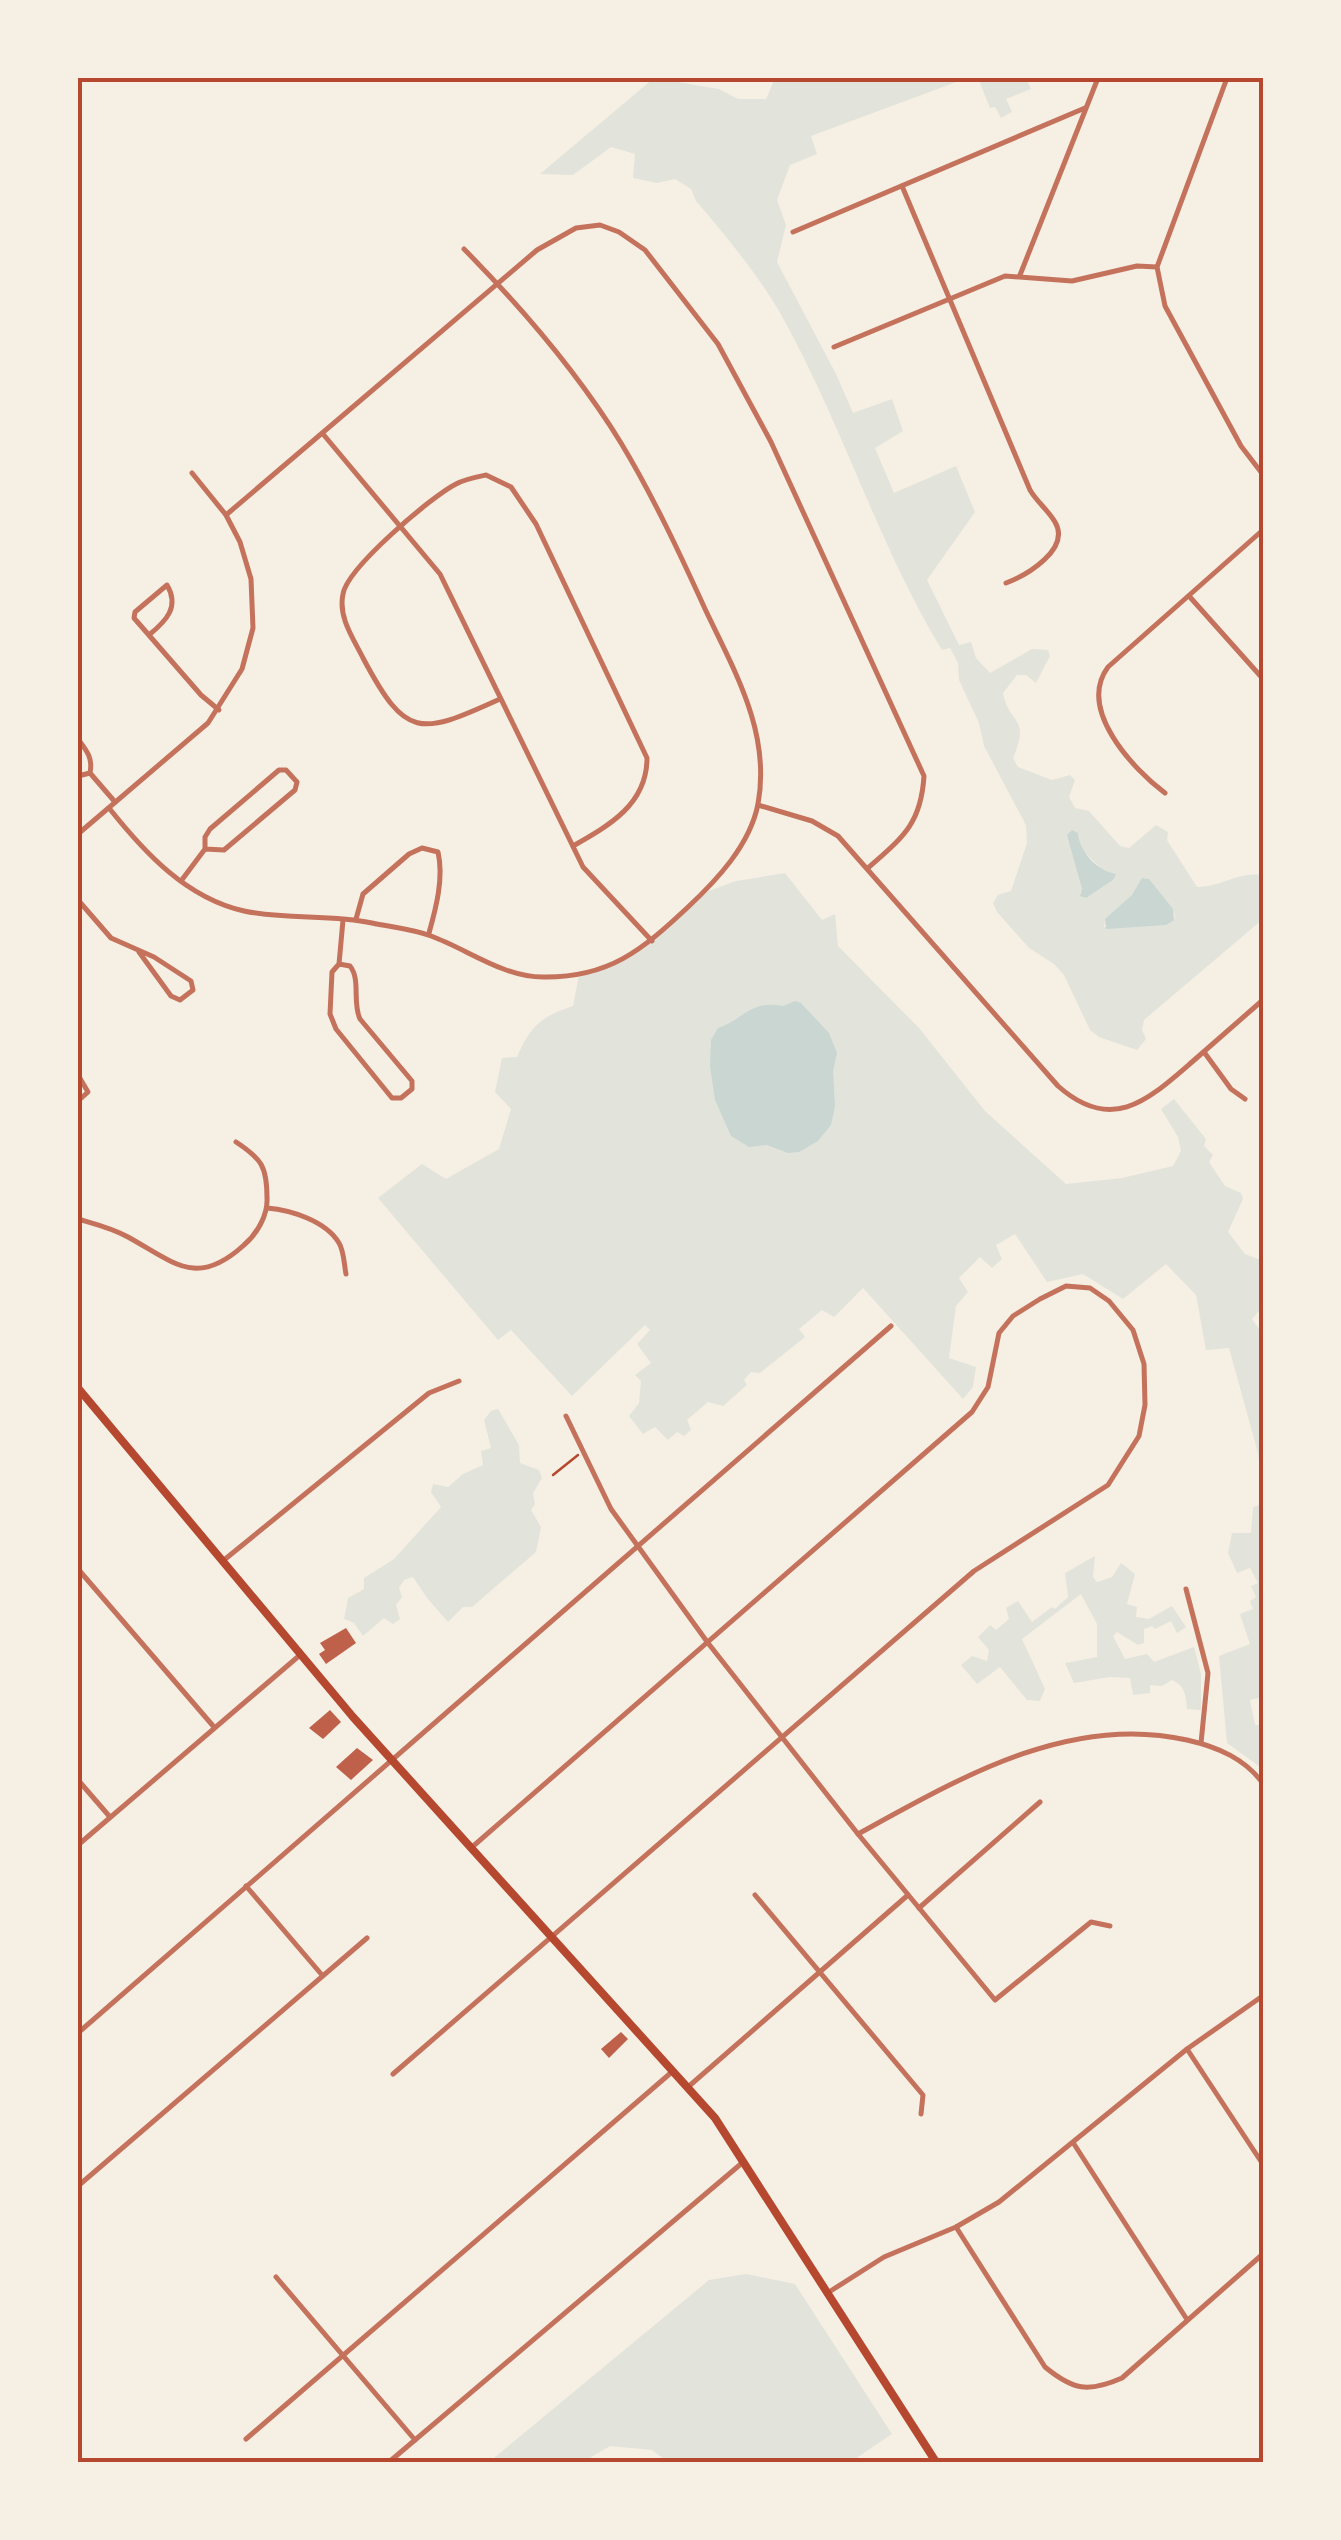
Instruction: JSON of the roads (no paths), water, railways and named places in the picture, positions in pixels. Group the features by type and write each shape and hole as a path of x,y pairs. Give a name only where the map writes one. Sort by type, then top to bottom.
{"main road":[{"path":"78,1388 391,1760 715,2118 936,2462"}],"street":[{"path":"1020,276 1098,78"},
{"path":"1227,78 1157,267 1158,286 1241,446 1264,476"},
{"path":"793,232 1086,108"},
{"path":"902,186 1030,490 1055,522 1058,532 1052,551 1024,576 1006,583"},
{"path":"226,515 556,237 576,228 600,225 620,232 645,250 718,344 771,442 924,776 918,814 906,835 868,868"},
{"path":"109,808 134,840 181,881 206,896 243,910 356,919 428,935 508,971 540,978 609,968 652,940 715,882 750,832 758,805 758,741 748,699 685,566 621,443 581,385 498,283 464,249"},
{"path":"834,347 1005,276 1072,281 1137,266 1157,267"},
{"path":"324,434 440,574 583,867 652,940"},
{"path":"78,834 219,710 242,670 252,628 251,579 240,542 226,515 192,473"},
{"path":"500,699 448,723 414,723 398,715 345,624 342,596 348,576 401,528 452,486 486,475 511,488 536,524 647,758 647,776 641,793 623,813 573,846"},
{"path":"1165,793 1150,781 1105,724 1097,693 1108,667 1264,529"},
{"path":"150,635 169,618 173,601 167,585 135,612 134,618 219,710"},
{"path":"1188,596 1264,680"},
{"path":"78,739 92,763 90,773"},
{"path":"181,881 205,849 205,836 210,830 280,770 286,770 296,782 295,790 224,850 205,849"},
{"path":"90,773 115,802"},
{"path":"78,776 90,773"},
{"path":"758,805 812,821 838,836 1041,1067 1080,1103 1093,1108 1117,1110 1142,1102 1264,999"},
{"path":"356,919 363,894 372,884 415,850 430,848 438,852 440,862 436,906 428,935"},
{"path":"78,900 110,938 154,957 192,981 194,990 180,1000 170,996 139,952"},
{"path":"339,964 350,966 356,973 354,998 360,1020 412,1081 412,1088 401,1098 392,1098 336,1029 330,1014 332,972 339,964 342,920"},
{"path":"1204,1052 1231,1089 1245,1099"},
{"path":"78,1075 88,1092 78,1101"},
{"path":"78,1219 127,1236 182,1268 208,1269 228,1260 253,1238 268,1208 267,1176 256,1155 236,1142"},
{"path":"268,1208 286,1209 329,1230 341,1246 346,1274"},
{"path":"392,2074 974,1571 1108,1486 1139,1436 1146,1405 1144,1364 1132,1330 1109,1301 1090,1288 1066,1286 1014,1316 999,1334 988,1388 972,1412 470,1848"},
{"path":"78,2032 890,1326"},
{"path":"222,1561 429,1393 459,1381"},
{"path":"78,1406 86,1399"},
{"path":"566,1416 611,1509 708,1643 995,2000 1090,1922 1110,1926"},
{"path":"78,1568 214,1727"},
{"path":"1186,1589 1208,1674 1201,1744"},
{"path":"78,1845 300,1655"},
{"path":"858,1834 960,1778 1016,1754 1119,1732 1201,1744 1252,1768 1264,1786"},
{"path":"78,1780 110,1817"},
{"path":"919,1908 1040,1802"},
{"path":"246,1886 323,1976"},
{"path":"688,2088 908,1895"},
{"path":"755,1896 923,2094 920,2114"},
{"path":"78,2186 367,1938"},
{"path":"829,2292 884,2257 956,2227 999,2202 1187,2049 1264,1995"},
{"path":"1187,2049 1264,2166"},
{"path":"246,2439 674,2072"},
{"path":"1074,2144 1187,2319"},
{"path":"389,2462 745,2161"},
{"path":"956,2227 1045,2367 1078,2388 1100,2388 1122,2378 1264,2253"},
{"path":"276,2277 415,2440"}]}
